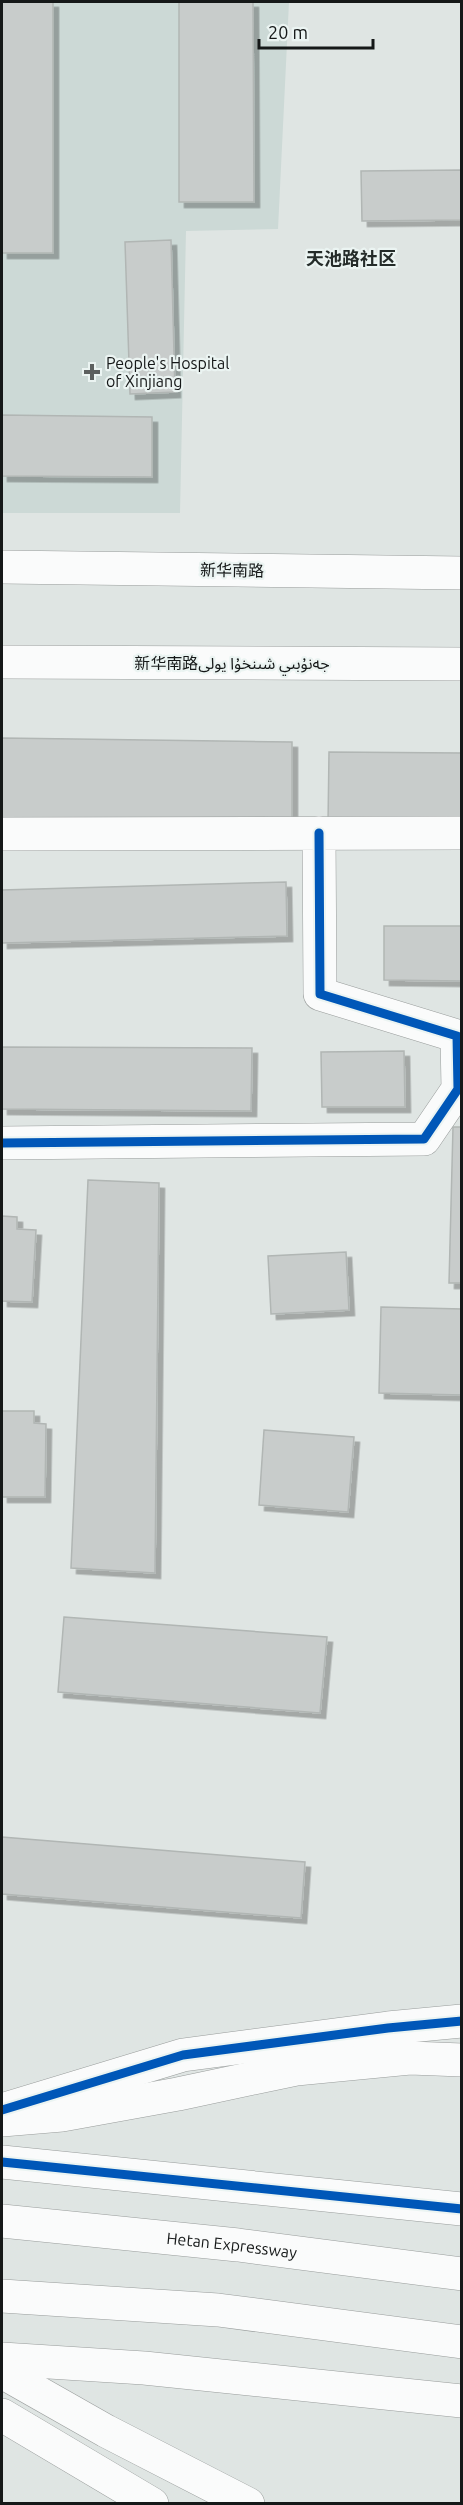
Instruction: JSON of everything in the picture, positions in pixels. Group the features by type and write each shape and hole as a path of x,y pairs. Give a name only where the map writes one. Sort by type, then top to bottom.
{"main road":[{"name":"新华南路","path":"2,567 462,573"},
{"name":"新华南路جەنۇبىي شىنخۇا يولى","path":"2,662 462,664"},
{"path":"2,1143 424,1139 458,1089 458,1036 320,994 319,833"},
{"path":"2,834 462,833"},
{"path":"2,2110 183,2055 388,2028 462,2021"},
{"path":"2,2120 62,2115 296,2069 410,2058 462,2061"},
{"path":"2,2162 462,2209"},
{"name":"Hetan Expressway","path":"2,2221 238,2245 462,2274"},
{"path":"2,2296 218,2310 462,2342"},
{"path":"2,2359 144,2368 462,2401"},
{"path":"2,2372 106,2431 248,2504"},
{"path":"2,2415 152,2504"}],"shaded area":[{"name":"People's Hospital of Xinjiang","path":"2,2 289,2 278,229 186,231 180,513 2,513"}],"building":[{"path":"2,2 53,2 53,253 2,253"},
{"path":"179,2 253,2 254,202 179,202"},
{"path":"462,170 462,220 362,221 361,171"},
{"path":"171,240 175,392 130,394 125,242"},
{"path":"2,415 152,417 152,477 2,476"},
{"path":"2,738 292,742 292,825 2,821"},
{"path":"329,752 462,753 462,824 328,823"},
{"path":"286,882 287,936 2,943 2,890"},
{"path":"384,926 462,926 462,981 384,980"},
{"path":"2,1047 252,1048 251,1111 2,1109"},
{"path":"404,1051 405,1107 322,1107 321,1052"},
{"path":"453,1127 462,1127 462,1283 449,1283"},
{"path":"88,1180 159,1183 155,1573 71,1568"},
{"path":"2,1216 17,1217 17,1229 36,1230 32,1302 2,1301"},
{"path":"346,1252 349,1310 271,1314 268,1256"},
{"path":"381,1307 462,1309 462,1395 379,1393"},
{"path":"2,1411 34,1411 34,1423 46,1424 45,1497 2,1497"},
{"path":"264,1430 354,1437 348,1512 259,1505"},
{"path":"64,1617 327,1637 320,1713 58,1692"},
{"path":"2,1837 305,1862 301,1918 2,1894"}],"cycle path":[{"path":"2,1143 424,1139 458,1089 457,1036 320,994 319,833"},
{"path":"2,2110 183,2055 388,2028 462,2021"},
{"path":"2,2162 462,2209"}],"place":[{"name":"People's Hospital of Xinjiang","path":"92,372"}],"district":[{"name":"天池路社区","path":"351,259"}]}
